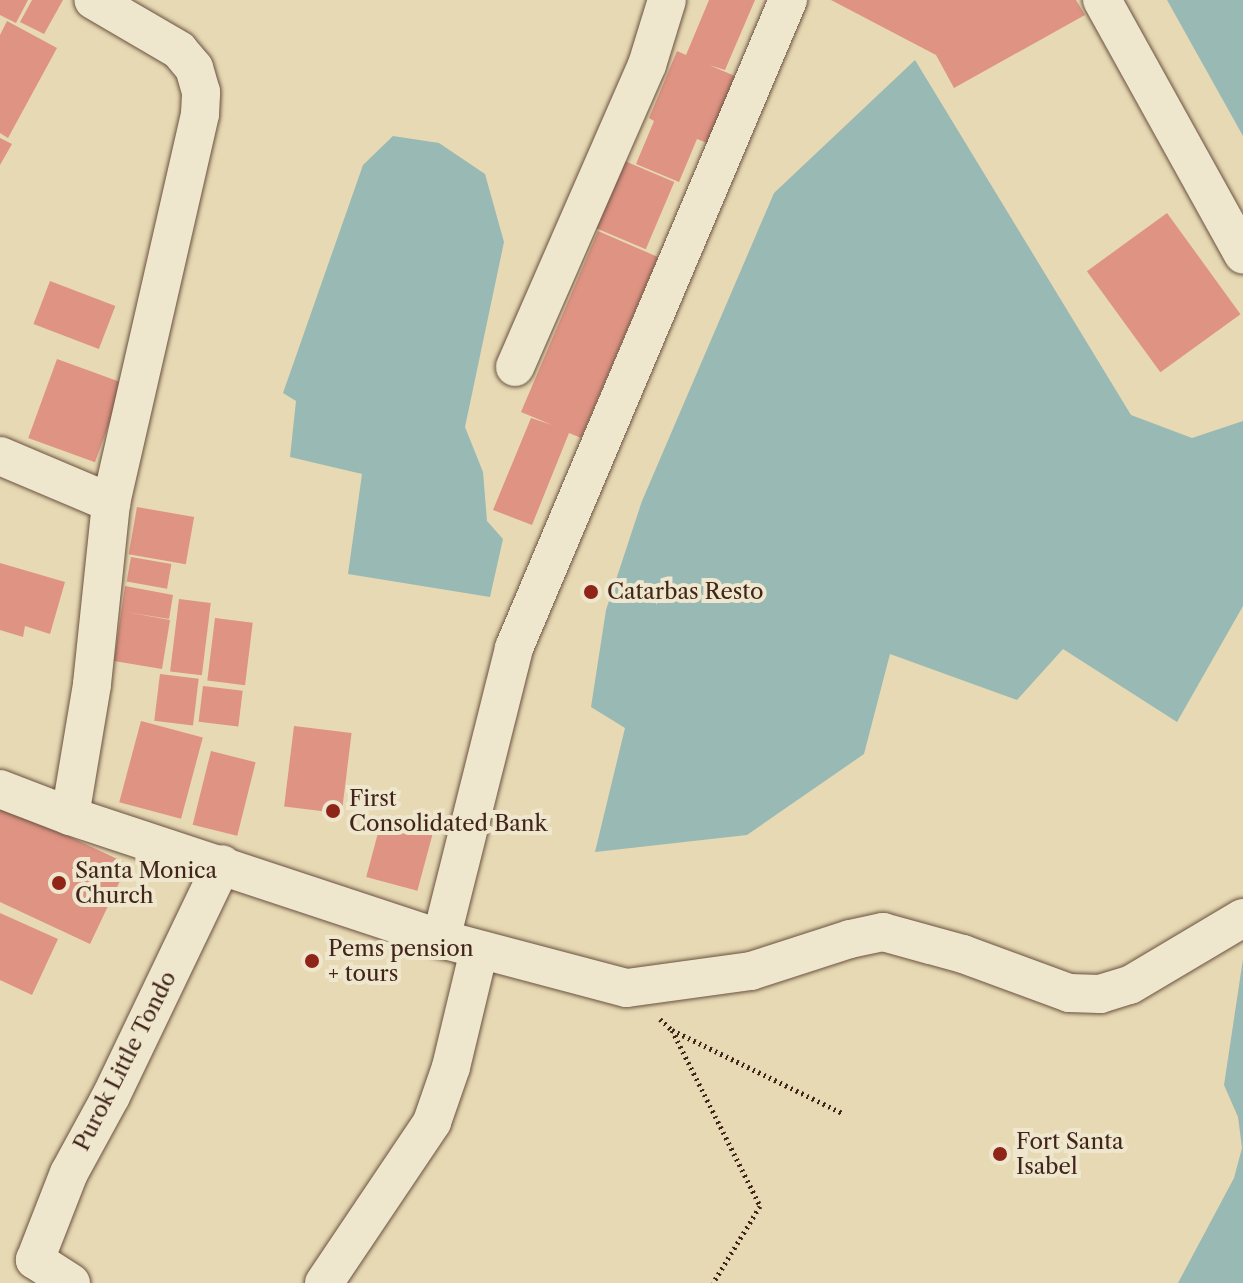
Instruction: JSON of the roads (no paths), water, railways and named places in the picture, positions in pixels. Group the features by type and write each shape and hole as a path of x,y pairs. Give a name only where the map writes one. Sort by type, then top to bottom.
{"street":[{"path":"70,816 92,684 111,503 200,114 201,92 194,68 179,50 93,0"},
{"path":"515,367 647,65 667,0"},
{"path":"441,939 514,648 788,0"},
{"path":"1102,0 1243,254"},
{"path":"0,456 111,503"},
{"path":"0,789 70,816 441,939 627,988 751,971 850,939 883,932 963,954 1069,993 1100,994 1130,985 1243,918"},
{"name":"Purok Little Tondo","path":"71,1283 35,1260 69,1173 111,1096 222,864"},
{"path":"324,1283 432,1122 451,1067 479,950"}],"water":[{"path":"1167,0 1243,0 1243,136"},
{"path":"915,60 1131,415 1192,438 1243,421 1243,606 1177,722 1063,649 1017,700 890,654 864,754 747,835 595,852 625,728 591,707 606,610 642,501 774,193"},
{"path":"393,136 439,143 485,174 504,242 465,427 483,472 487,521 503,539 490,597 348,574 362,474 290,457 296,401 283,393 363,165"},
{"path":"1243,959 1243,1283 1178,1283 1234,1178 1242,1148 1238,1117 1224,1085"}],"place":[{"name":"Catarbas Resto","path":"591,592"},
{"name":"First Consolidated Bank","path":"333,811"},
{"name":"Santa Monica Church","path":"59,883"},
{"name":"Pems pension + tours","path":"312,961"},
{"name":"Fort Santa Isabel","path":"1000,1154"}]}
